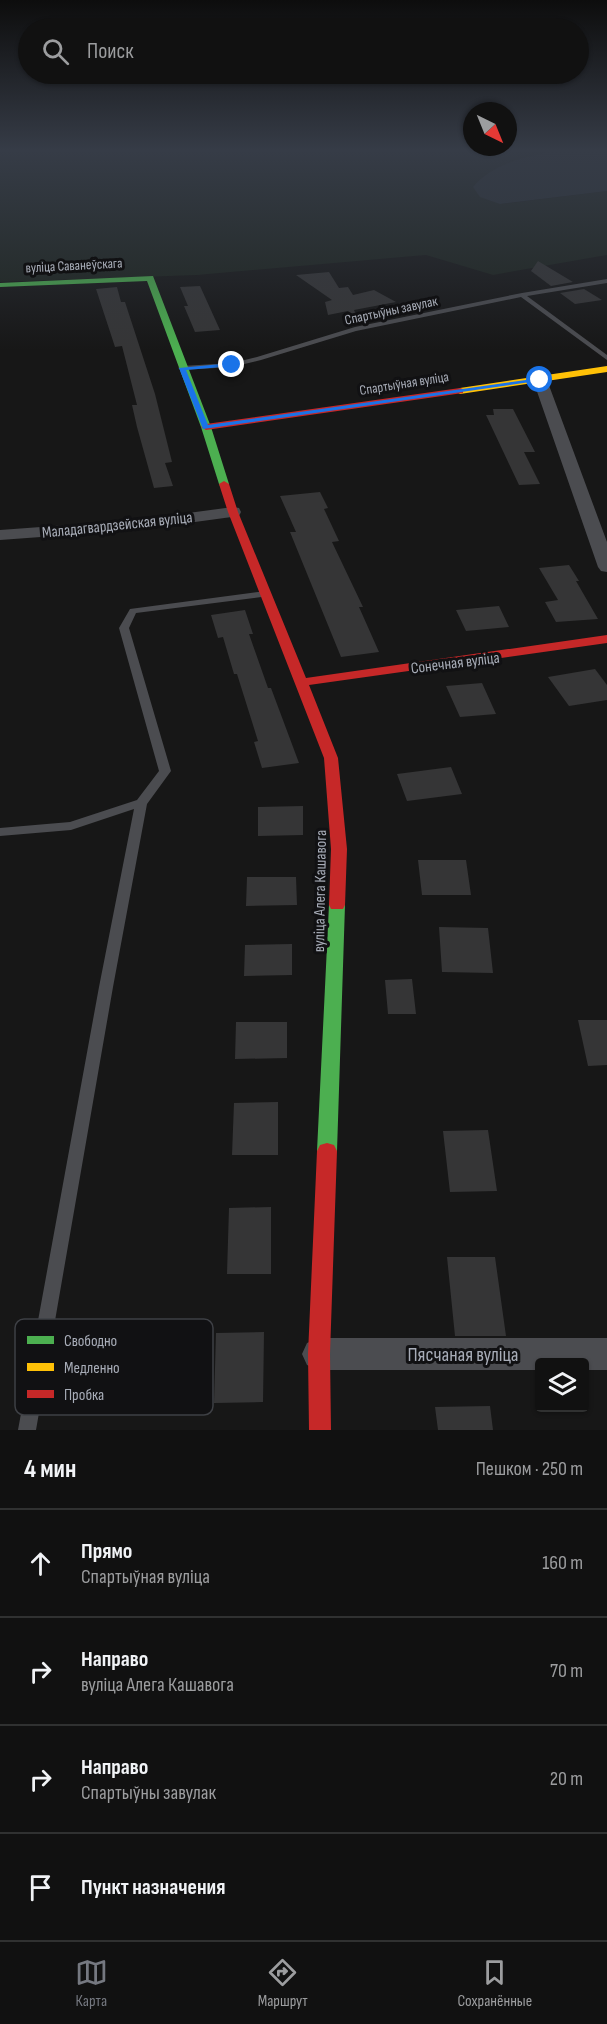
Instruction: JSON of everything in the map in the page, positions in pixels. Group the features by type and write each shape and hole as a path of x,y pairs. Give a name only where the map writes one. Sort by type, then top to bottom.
{"street":[{"name":"вуліца Саванеўскага","path":"0,285 150,278"},
{"name":"вуліца Алега Кашавога","path":"150,278 206,427 233,512 303,682 331,758 339,849 319,1354 320,1430"},
{"name":"Спартыўная вуліца","path":"206,427 607,369"},
{"path":"540,380 607,567"},
{"name":"Маладагвардзейская вуліца","path":"0,535 136,525 233,512"},
{"name":"Сонечная вуліца","path":"303,682 551,650 607,639"},
{"name":"Пясчаная вуліца","path":"319,1354 607,1354"}],"lane":[{"name":"Спартыўны завулак","path":"182,368 232,365 259,359 355,329 522,295 607,281"},
{"path":"522,295 607,358"},
{"path":"47,1319 141,803 165,771 124,628 133,611 266,594"},
{"path":"0,832 71,826 141,803"},
{"path":"27,1430 30,1415"}],"shaded area":[{"path":"0,217 607,217 607,255 493,275 426,255 197,275 0,282"}],"building":[{"path":"538,261 573,282 551,286 531,271"},
{"path":"329,272 339,288 348,287 353,295 374,290 396,302 354,310 358,319 348,311 328,315 325,302 332,300 296,275"},
{"path":"200,286 220,330 195,332 184,306 188,306 180,287"},
{"path":"117,287 121,302 125,302 155,394 172,462 165,463 173,486 154,488 132,405 137,405 122,346 115,347 96,289"},
{"path":"584,289 602,300 575,304 560,293"},
{"path":"493,409 513,409 535,452 524,452 540,484 519,485 486,415 494,415"},
{"path":"320,492 328,508 324,509 339,541 332,542 363,607 359,607 379,652 341,657 290,532 296,532 280,496"},
{"path":"569,565 598,619 556,622 545,602 558,600 539,568"},
{"path":"499,606 509,627 466,631 456,610"},
{"path":"245,610 253,634 249,634 268,688 271,688 299,763 262,768 254,742 258,741 237,674 234,674 223,637 218,638 211,615"},
{"path":"595,669 607,685 607,700 569,706 548,677"},
{"path":"482,683 496,714 460,717 446,686"},
{"path":"451,767 462,794 407,801 397,774"},
{"path":"303,806 303,835 258,836 258,807"},
{"path":"418,860 466,860 471,895 422,895"},
{"path":"247,877 296,877 297,905 246,906"},
{"path":"439,927 488,928 493,973 442,972"},
{"path":"292,944 292,975 244,976 245,945"},
{"path":"412,979 416,1014 388,1014 385,980"},
{"path":"578,1020 607,1020 607,1065 588,1066"},
{"path":"236,1022 287,1022 287,1058 235,1059"},
{"path":"278,1102 278,1155 232,1155 234,1103"},
{"path":"488,1130 497,1191 450,1192 443,1131"},
{"path":"271,1207 271,1274 227,1274 229,1208"},
{"path":"447,1257 495,1257 506,1336 455,1336"},
{"path":"264,1332 263,1402 214,1403 216,1333"},
{"path":"490,1406 493,1430 438,1430 435,1407"}],"traffic: fast":[{"path":"0,285 150,278 206,427 224,484"},
{"path":"327,1151 337,905"}],"traffic: slow":[{"path":"460,391 607,369"}],"traffic: jam":[{"path":"206,427 460,391"},
{"path":"224,484 233,512 331,758 339,849 337,905"},
{"path":"303,682 607,639"},
{"path":"320,1430 319,1354 327,1151"}],"route":[{"path":"232,365 182,368 206,427 540,380"}]}
